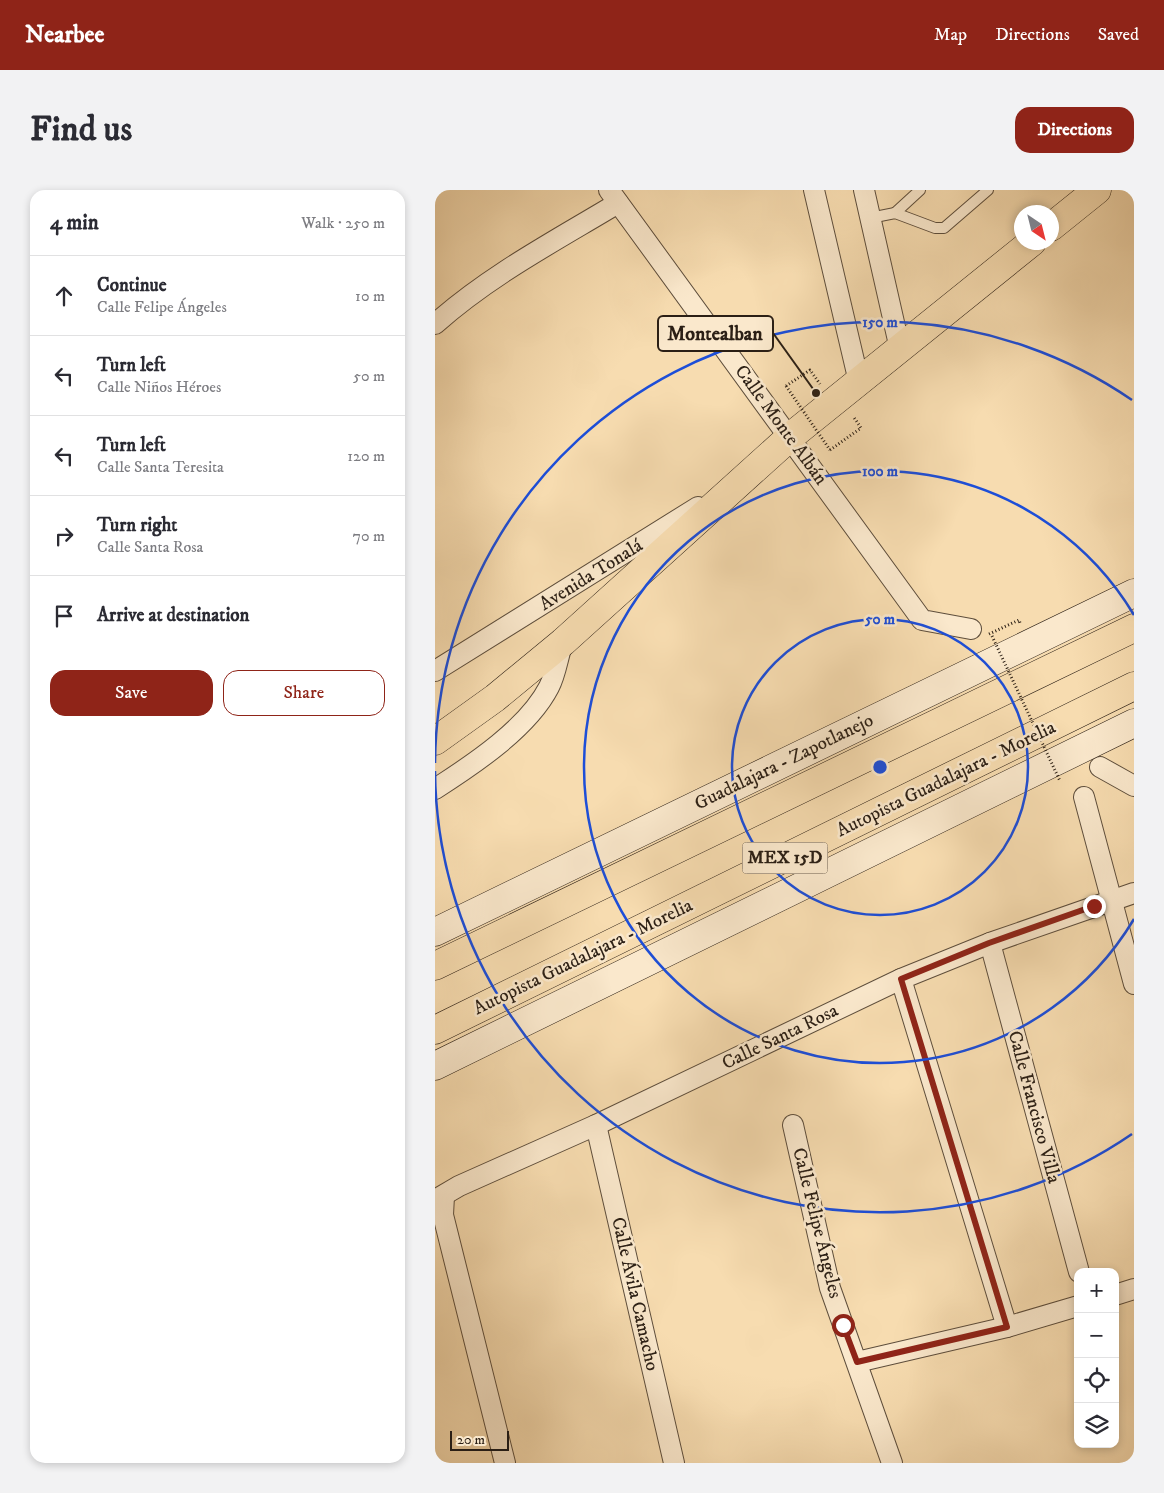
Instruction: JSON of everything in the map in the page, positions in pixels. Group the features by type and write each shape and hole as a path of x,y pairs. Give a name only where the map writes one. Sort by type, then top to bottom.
{"main road":[{"path":"1059,221 1097,190"},
{"name":"Avenida Tonalá","path":"435,741 495,698 563,642 790,437 1022,250"},
{"name":"MEX 15D","path":"435,966 1134,628"},
{"name":"Autopista Guadalajara - Morelia","path":"435,1030 1134,686"}],"street":[{"path":"813,190 859,382"},
{"path":"863,190 901,349"},
{"path":"435,324 464,298 496,275 613,197"},
{"name":"Calle Monte Albán","path":"613,197 922,620 971,629"},
{"name":"Avenida Tonalá","path":"435,671 746,476"},
{"name":"Guadalajara - Zapotlanejo","path":"435,932 1134,593"},
{"path":"435,789 458,774 521,724 537,706 550,685 563,642"},
{"path":"435,1066 1134,723"},
{"path":"1100,767 1134,786"},
{"path":"1084,797 1134,984"},
{"name":"Calle Santa Rosa","path":"439,1198 459,1186 596,1125 901,979 989,943 1134,893"},
{"name":"Calle Francisco Villa","path":"989,943 1078,1268"},
{"path":"901,979 1007,1327"},
{"name":"Calle Ávila Camacho","path":"596,1125 674,1463"},
{"name":"Calle Felipe Ángeles","path":"793,1125 830,1288 892,1463"},
{"path":"439,1198 505,1463"},
{"path":"1119,1294 1134,1289"},
{"path":"857,1362 1007,1327 1074,1307"}],"lane":[{"path":"870,218 895,213 920,190"},
{"path":"895,213 935,228 943,228 988,190"}],"path":[{"path":"810,370 786,386 830,450 861,428"},
{"path":"971,629 990,634 1019,620 1021,622 992,636 1060,781"}],"place":[{"name":"Montealban","path":"816,393"}],"route":[{"path":"843,1325 857,1362 1007,1327 901,979 989,943 1094,906"}]}
